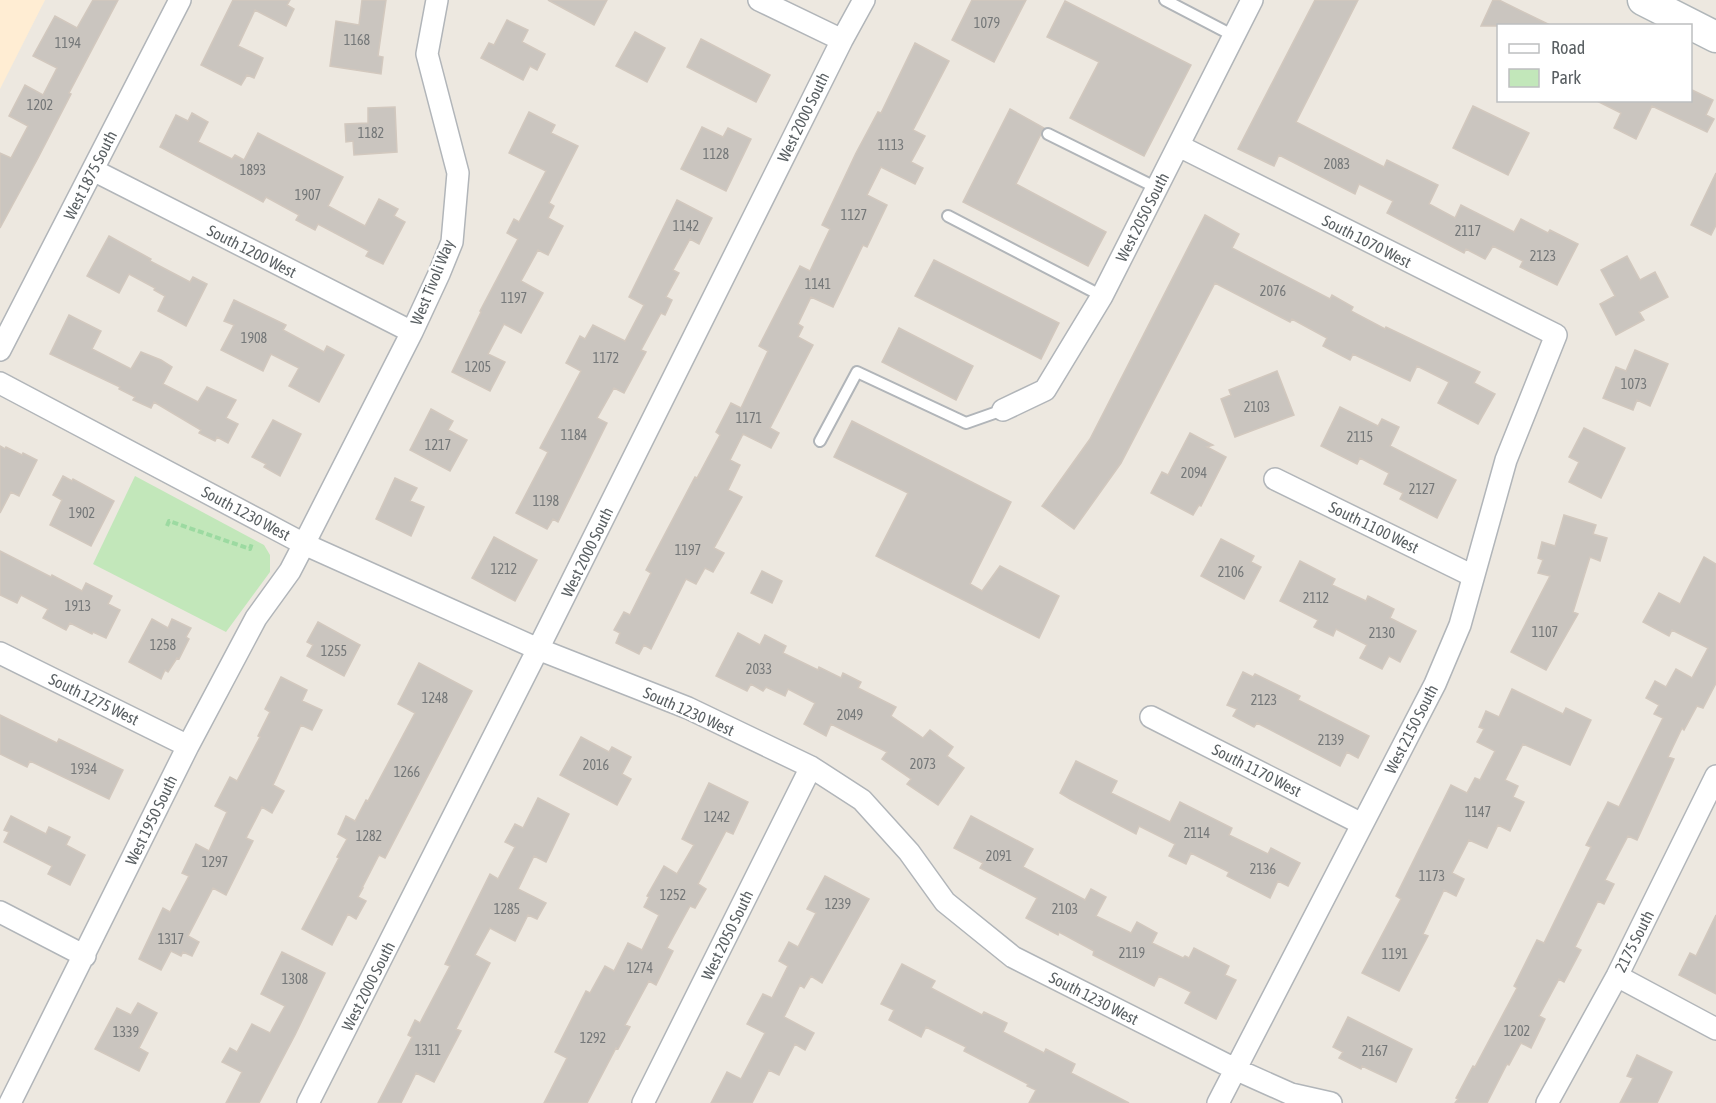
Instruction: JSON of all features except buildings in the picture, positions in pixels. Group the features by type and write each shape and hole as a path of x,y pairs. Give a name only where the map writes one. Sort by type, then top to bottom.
{"main road":[{"path":"1643,0 1690,24"},
{"path":"1692,25 1716,37"}],"street":[{"name":"West 1875 South","path":"0,350 180,0"},
{"name":"West Tivoli Way","path":"304,544 412,332 440,274 452,242 458,173 427,54 437,0"},
{"path":"759,0 842,40"},
{"name":"West 2000 South","path":"308,1103 864,0"},
{"name":"West 2050 South","path":"1003,410 1045,390 1102,296 1252,0"},
{"name":"South 1070 West","path":"1179,146 1556,335"},
{"name":"South 1200 West","path":"93,171 412,332"},
{"name":"West 2150 South","path":"1218,1103 1435,684 1460,625 1506,460 1556,335"},
{"name":"South 1230 West","path":"0,383 304,544 538,649 688,708 811,767 862,800 909,852 945,902 1013,957 1235,1069 1292,1094 1331,1103"},
{"name":"South 1100 West","path":"1275,479 1473,576"},
{"name":"West 1950 South","path":"10,1103 188,746 256,618 290,571 304,544"},
{"name":"South 1275 West","path":"0,653 188,746"},
{"name":"South 1170 West","path":"1151,717 1362,824"},
{"name":"West 2050 South","path":"643,1103 811,767"},
{"name":"2175 South","path":"1547,1103 1617,976 1716,776"},
{"path":"0,912 85,956"},
{"path":"1617,976 1716,1029"}],"lane":[{"path":"1166,0 1234,36"},
{"path":"1048,134 1157,188"},
{"path":"948,216 1102,296"},
{"path":"820,441 857,372 966,423 1003,410"}],"path":[{"path":"166,526 169,521 250,549 252,543"}],"shaded area":[{"path":"0,0 45,0 0,89"}],"green space":[{"path":"135,476 264,545 270,555 270,572 226,632 93,564"}]}
